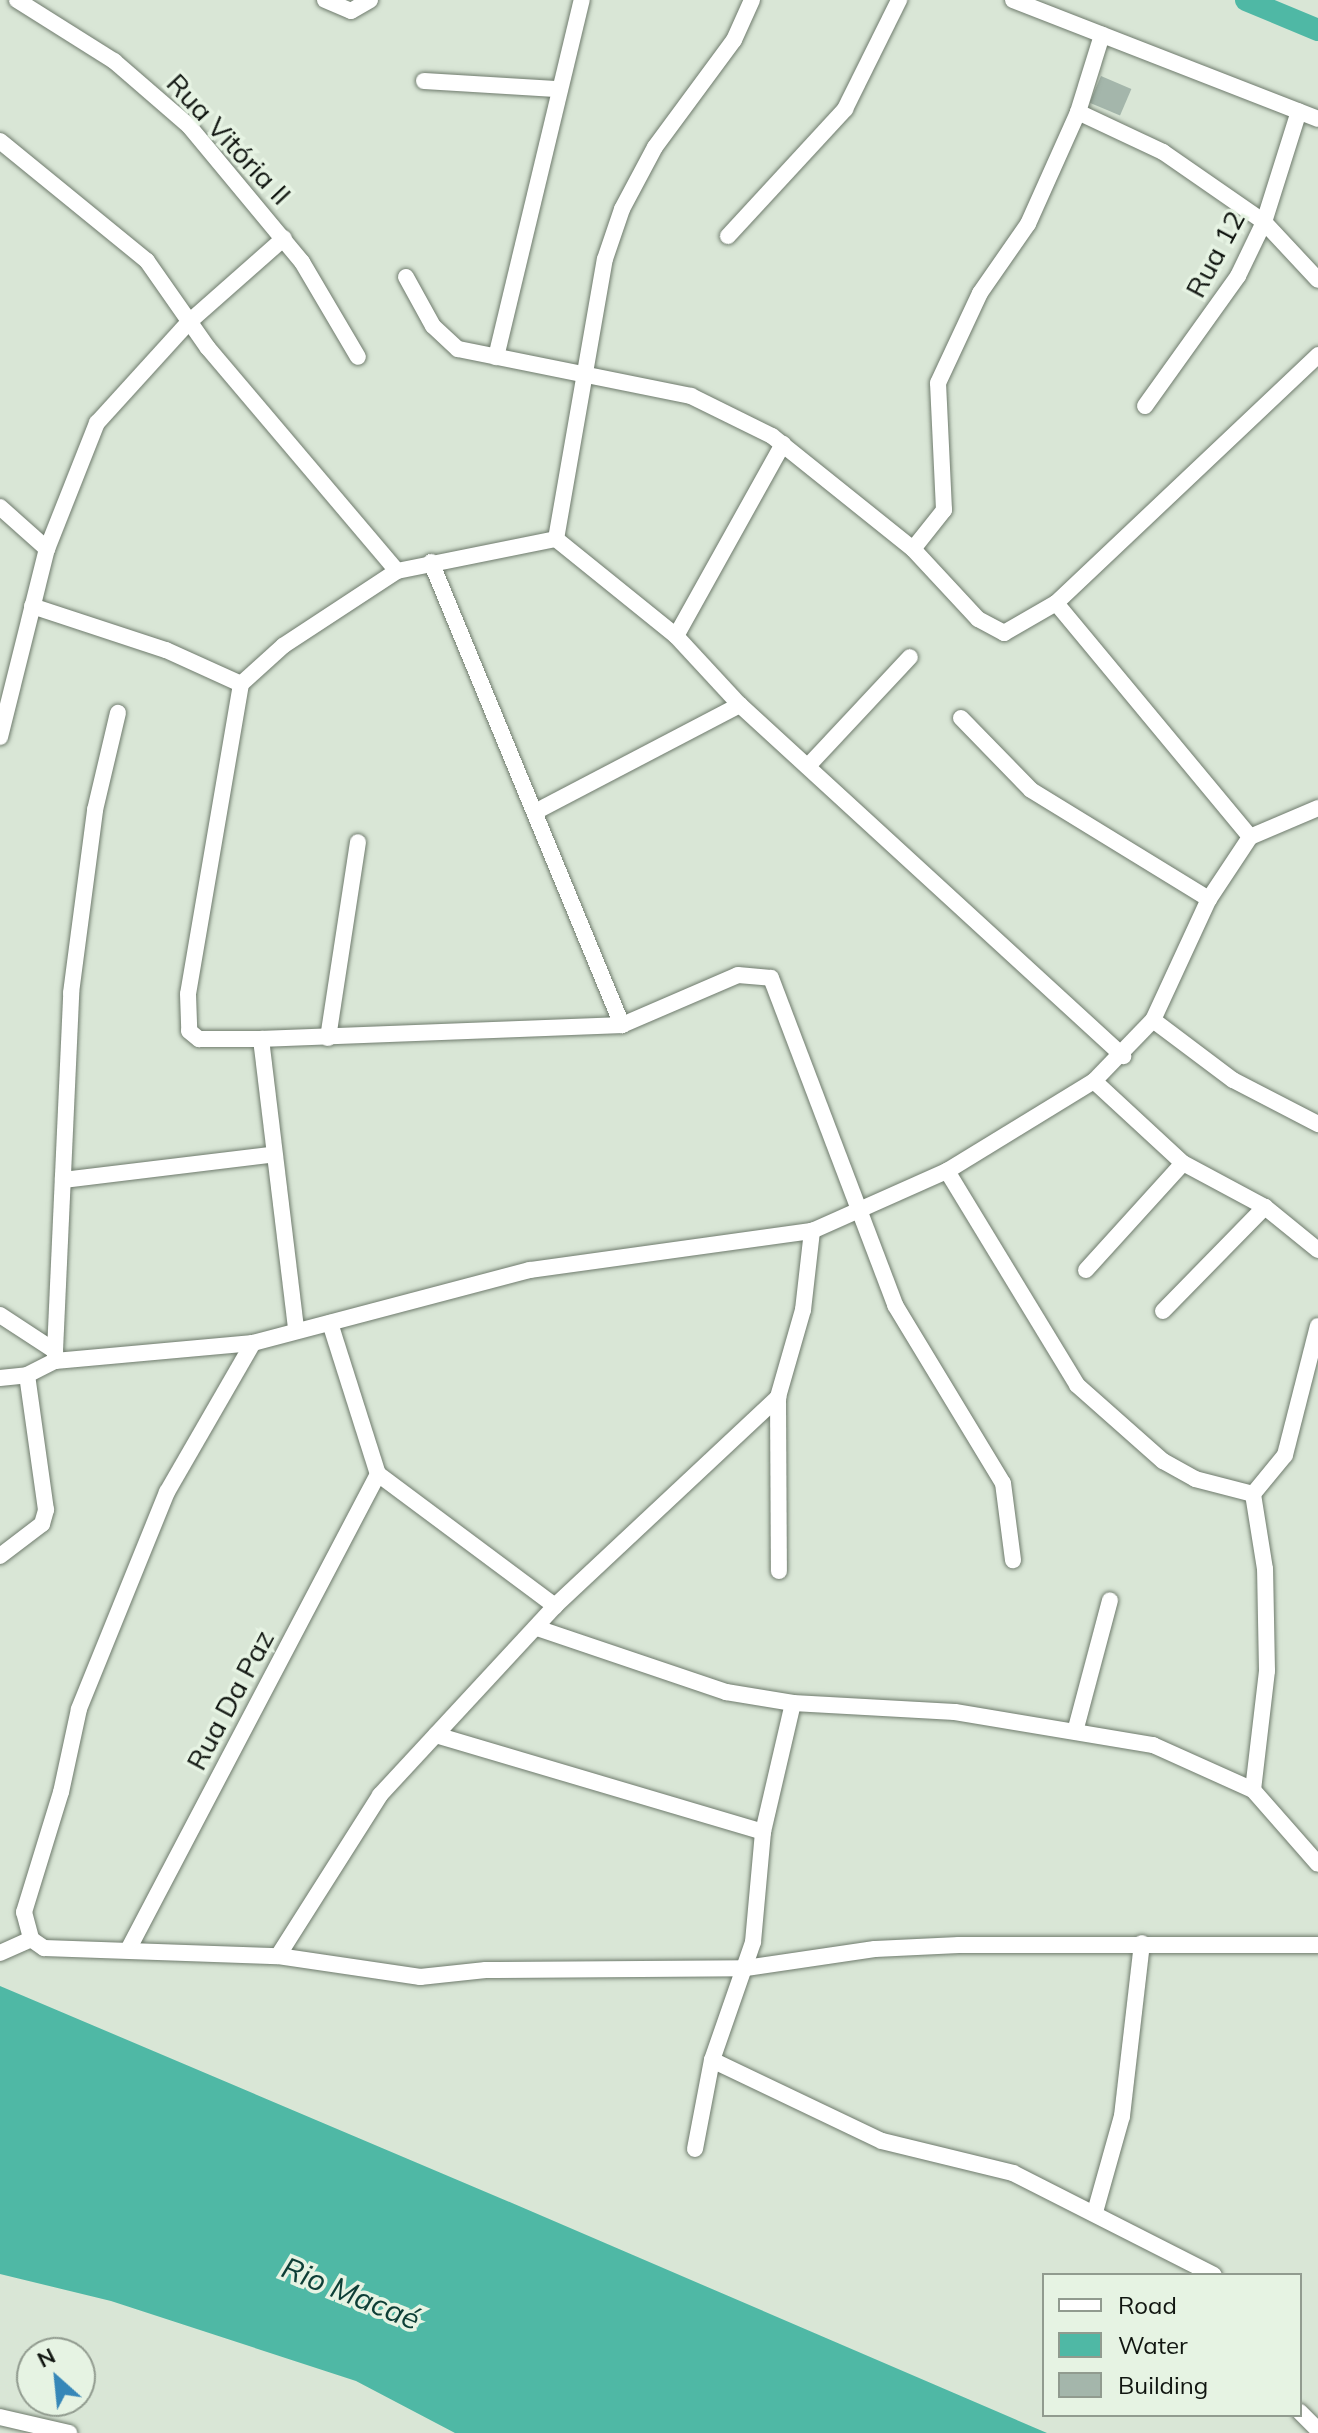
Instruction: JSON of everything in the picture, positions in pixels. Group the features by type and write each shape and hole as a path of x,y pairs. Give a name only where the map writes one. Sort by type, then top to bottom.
{"street":[{"name":"Rua Vitória II","path":"17,0 153,93 251,194 284,238 358,357"},
{"path":"325,0 351,11 370,0"},
{"path":"496,357 556,89 582,0"},
{"path":"556,539 605,259 622,209 655,147 728,49 752,0"},
{"path":"728,236 845,109 899,0"},
{"path":"1013,0 1318,119"},
{"path":"913,549 944,510 938,383 980,293 1028,224 1078,112 1102,35"},
{"path":"424,81 556,89"},
{"name":"Rua 12","path":"1145,406 1213,315 1264,222 1299,111"},
{"path":"1078,112 1163,152 1264,222 1318,280"},
{"path":"0,141 138,252 188,323 397,571"},
{"path":"0,737 47,549 101,416 188,323 284,238"},
{"path":"406,277 446,341 496,357 691,396 783,444 913,549 991,629 1016,631 1056,603 1318,355"},
{"path":"676,636 783,444"},
{"path":"0,507 47,549"},
{"path":"1013,1560 1008,1495 996,1467 895,1305 864,1209 771,978 738,975 622,1025 328,1038 199,1039 187,1024 241,684 283,646 397,571 556,539 676,636 740,705 1123,1056"},
{"path":"431,562 537,811 622,1025"},
{"path":"1056,603 1250,837"},
{"path":"32,606 166,650 241,684"},
{"path":"808,766 910,657"},
{"path":"537,811 740,705"},
{"path":"55,1356 71,993 95,810 118,713"},
{"path":"961,718 1031,790 1209,899"},
{"path":"0,1378 27,1375 55,1356 253,1343 530,1270 812,1231 864,1209 947,1171 1094,1081 1123,1056 1153,1020 1209,899 1250,837 1318,808"},
{"path":"328,1038 358,842"},
{"path":"1153,1020 1233,1080 1318,1124"},
{"path":"261,1039 271,1155 296,1330"},
{"path":"1094,1081 1183,1163 1265,1207 1318,1250"},
{"path":"63,1180 271,1155"},
{"path":"1086,1270 1183,1163"},
{"path":"947,1171 1077,1385 1163,1461 1195,1479 1253,1494"},
{"path":"1163,1311 1265,1207"},
{"path":"779,1571 778,1397 803,1310 812,1231"},
{"path":"0,1315 55,1356"},
{"path":"330,1323 378,1474 555,1606"},
{"path":"1253,1790 1267,1671 1265,1569 1253,1494 1285,1455 1318,1326"},
{"path":"253,1343 167,1492 79,1709 24,1912 31,1939 44,1948 278,1956 420,1977 486,1970 746,1968 875,1949 1142,1943 1318,1945"},
{"path":"0,1556 42,1524 46,1510 27,1375"},
{"path":"278,1956 380,1795 555,1606 778,1397"},
{"name":"Rua Da Paz","path":"128,1950 378,1474"},
{"path":"1076,1728 1110,1600"},
{"path":"537,1628 726,1692 793,1703 955,1712 1076,1728 1153,1745 1253,1790 1318,1864"},
{"path":"695,2149 712,2060 746,1968 763,1832 793,1703"},
{"path":"436,1735 763,1832"},
{"path":"0,1953 31,1939"},
{"path":"1095,2212 1122,2116 1142,1943"},
{"path":"712,2060 882,2141 991,2164 1095,2212 1210,2273"},
{"path":"1302,2414 1317,2428"},
{"path":"0,2417 22,2427 69,2433"}],"water":[{"name":"Rio Macaé","path":"0,1986 1047,2433 455,2433 356,2381 111,2301 0,2274"}],"building":[{"path":"1101,76 1131,89 1120,116 1090,103"}],"waterway":[{"path":"1246,0 1318,30"}]}
